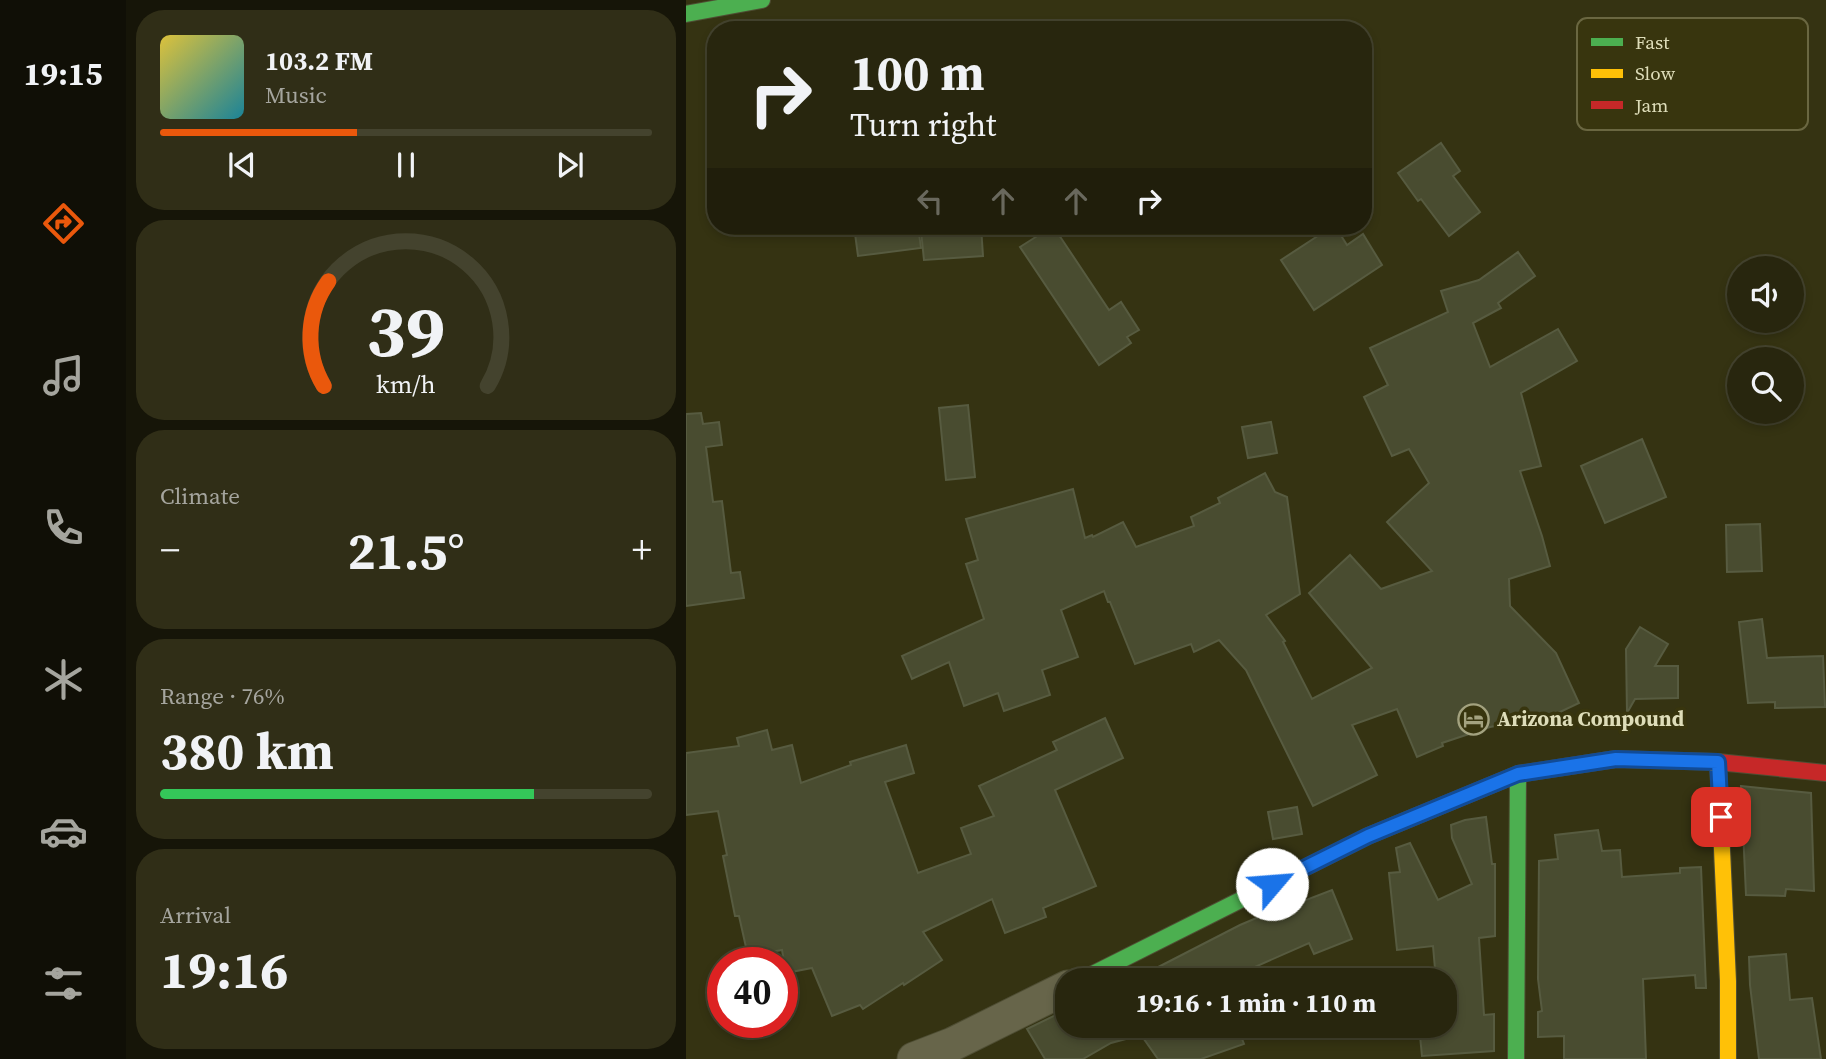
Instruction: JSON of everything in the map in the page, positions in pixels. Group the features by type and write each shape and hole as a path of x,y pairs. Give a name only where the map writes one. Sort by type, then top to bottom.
{"street":[{"path":"686,14 762,0"},
{"path":"1105,968 1368,836 1518,774 1616,759 1718,762 1826,774"},
{"path":"1718,762 1728,981 1728,1059"},
{"path":"1516,1059 1518,774"},
{"path":"914,1059 956,1052 1055,995"}],"building":[{"path":"1441,143 1460,171 1453,176 1480,212 1449,236 1398,173"},
{"path":"855,235 919,235 921,248 858,256"},
{"path":"921,235 982,235 983,256 924,260"},
{"path":"1039,235 1059,235 1109,310 1121,302 1139,330 1127,337 1131,343 1099,365 1020,247"},
{"path":"1319,235 1341,235 1347,245 1364,235 1382,265 1314,310 1281,260"},
{"path":"1518,252 1535,276 1498,303 1501,308 1473,323 1490,367 1558,329 1577,361 1521,393 1541,466 1520,471 1550,566 1509,579 1510,606 1556,653 1579,703 1543,720 1542,717 1490,727 1442,743 1443,746 1417,757 1397,709 1352,725 1377,775 1313,806 1246,670 1219,640 1194,652 1191,644 1135,664 1104,591 1061,610 1078,657 1042,670 1050,695 1004,711 998,693 964,706 949,662 912,679 902,656 984,619 966,564 978,560 966,519 1073,489 1085,538 1092,535 1093,537 1123,522 1136,547 1194,526 1191,517 1220,503 1218,498 1265,473 1275,492 1287,497 1300,594 1266,615 1285,641 1283,642 1312,699 1372,668 1309,593 1350,555 1381,589 1432,571 1387,522 1429,483 1409,449 1392,456 1364,397 1388,385 1370,348 1448,312 1441,291 1479,280"},
{"path":"968,405 975,477 946,480 939,408"},
{"path":"701,413 703,424 719,422 722,445 706,447 713,502 722,501 731,573 740,572 744,598 686,606 686,414"},
{"path":"1271,422 1277,453 1248,458 1242,427"},
{"path":"1642,439 1666,497 1605,523 1581,466"},
{"path":"1760,524 1762,571 1727,572 1726,525"},
{"path":"1762,619 1767,658 1823,656 1825,707 1775,708 1775,702 1748,703 1739,622"},
{"path":"1640,627 1668,644 1655,666 1678,666 1678,698 1635,699 1627,713 1626,649"},
{"path":"1105,718 1123,758 1055,790 1096,886 1043,908 1046,917 1005,933 992,899 923,932 942,960 863,1009 860,1005 832,1016 812,968 798,971 798,947 746,947 739,916 735,916 723,856 727,855 718,811 686,815 686,753 739,746 737,738 767,730 772,750 792,745 801,783 851,765 850,762 906,745 914,773 885,782 918,873 971,854 961,828 994,816 979,786 1057,750 1053,742"},
{"path":"1741,786 1811,793 1814,891 1786,889 1785,896 1746,895"},
{"path":"1297,807 1302,834 1273,839 1268,812"},
{"path":"1486,817 1492,864 1495,864 1495,936 1479,938 1484,1015 1494,1014 1494,1051 1422,1056 1420,1038 1457,1038 1457,968 1435,968 1433,946 1397,950 1389,873 1400,872 1396,848 1410,843 1438,900 1472,884 1452,838 1451,825"},
{"path":"1598,830 1602,851 1620,850 1622,877 1680,873 1680,868 1701,867 1706,988 1696,988 1695,975 1643,979 1646,1059 1564,1059 1564,1036 1538,1037 1538,1012 1542,1011 1538,979 1539,861 1558,859 1555,835"},
{"path":"1332,890 1352,939 1314,954 1309,943 1253,968 1156,968 1240,925 1287,905 1288,907"},
{"path":"1786,954 1790,1000 1812,998 1821,1059 1759,1059 1749,957"},
{"path":"1055,1015 1055,1038 1130,1038 1111,1043 1083,1059 1045,1059 1027,1029"},
{"path":"1143,1038 1242,1038 1244,1044 1201,1059 1158,1059"}],"traffic: fast":[{"path":"686,14 762,0"},
{"path":"1105,968 1368,836 1524,773"},
{"path":"1516,1059 1518,774"}],"traffic: slow":[{"path":"1718,762 1728,981 1728,1059"}],"traffic: jam":[{"path":"1524,773 1616,759 1718,762 1826,773"}],"place":[{"name":"Arizona Compound","path":"1474,719"}],"route":[{"path":"1272,884 1368,836 1518,774 1616,759 1718,762 1721,817"}]}
